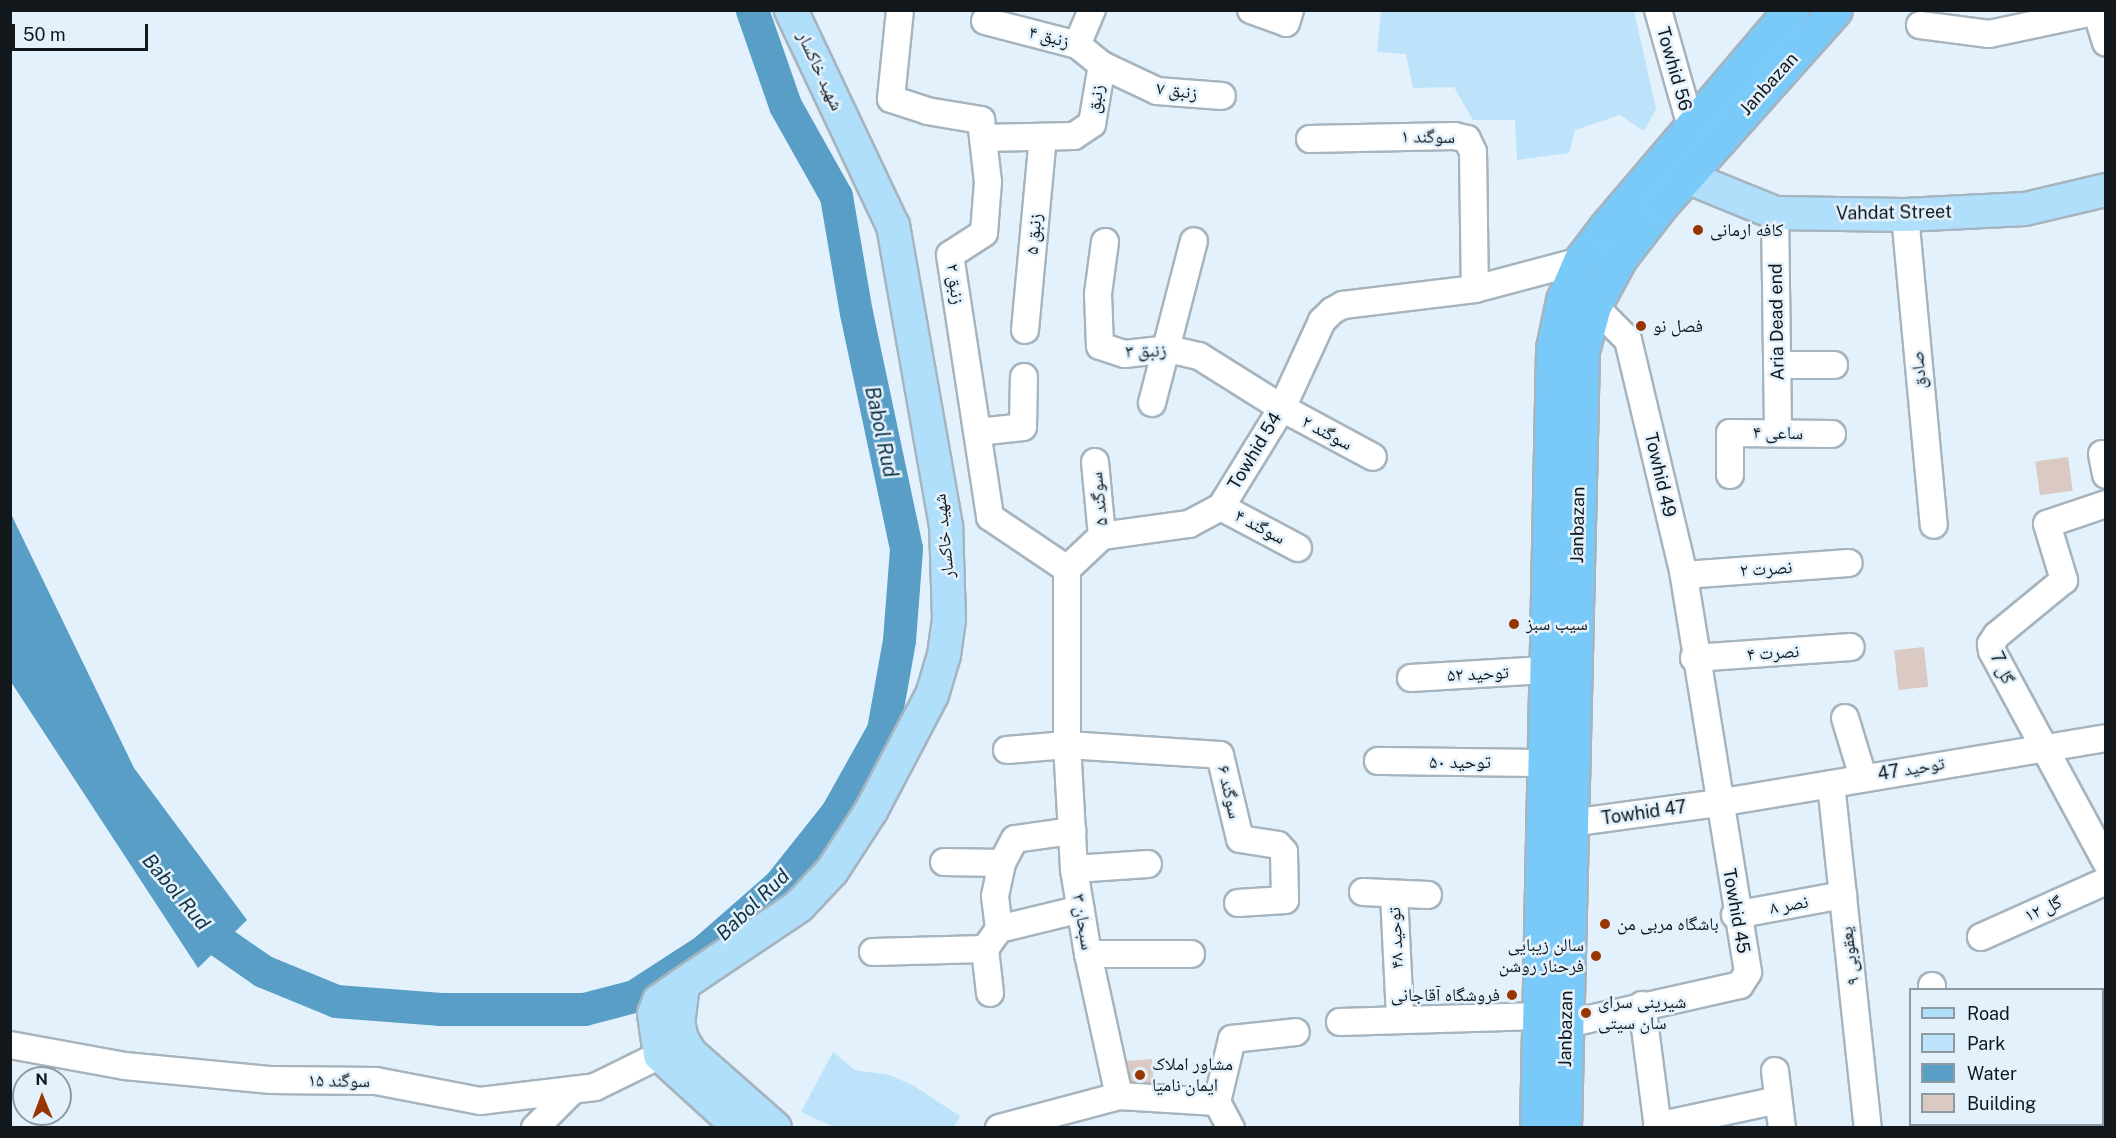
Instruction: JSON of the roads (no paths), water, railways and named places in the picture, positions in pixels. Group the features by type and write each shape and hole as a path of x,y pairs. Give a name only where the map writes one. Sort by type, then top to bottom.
{"highway":[{"name":"Janbazan","path":"1564,1128 1553,1020 1543,763 1552,348 1563,300 1580,261 1690,127 1791,10"},
{"name":"Janbazan","path":"1537,1128 1553,1020 1571,823 1582,351 1594,306 1620,258 1687,177 1835,10"}],"main road":[{"name":"شهید خاکسار","path":"660,1055 654,1014 659,1001 800,906 832,871 871,811 932,695 948,630 950,580 946,526 898,248 888,214 791,10"},
{"name":"Vahdat Street","path":"1687,177 1775,213 1905,215 2025,209 2106,190"},
{"path":"683,984 678,1022 686,1046 775,1128"},
{"path":"660,1055 740,1128"}],"street":[{"name":"زنبق ۲","path":"900,10 891,99 927,111 981,120 988,182 984,233 950,255 990,517 1067,569"},
{"path":"1077,45 1092,10"},
{"path":"1251,10 1286,23 1290,10"},
{"name":"Towhid 56","path":"1658,10 1690,127"},
{"path":"1920,25 1989,34 2099,11 2106,43"},
{"name":"زنبق ۴","path":"985,21 1077,45"},
{"name":"زنبق","path":"983,138 1074,136 1092,124 1102,65 1077,45"},
{"name":"زنبق ۷","path":"1102,65 1157,91 1222,96"},
{"name":"سوگند ۱","path":"1310,139 1454,136 1467,139 1473,152 1475,289"},
{"name":"زنبق ۵","path":"1026,330 1043,137"},
{"name":"Aria Dead end","path":"1775,213 1778,432"},
{"name":"صادق","path":"1905,215 1934,525"},
{"path":"1152,403 1168,349 1194,241"},
{"name":"زنبق ۳","path":"1105,242 1098,294 1100,346 1125,354 1168,349 1199,356 1282,408"},
{"name":"Towhid 54","path":"1102,536 1189,524 1221,507 1282,408 1322,321 1332,311 1343,305 1475,289 1580,261"},
{"name":"Towhid 49","path":"1594,306 1628,340 1684,575 1694,658"},
{"path":"1778,365 1834,365"},
{"path":"978,432 1023,427 1024,377"},
{"name":"سوگند ۲","path":"1282,408 1373,457"},
{"name":"ساعی ۴","path":"1730,475 1730,433 1832,434"},
{"name":"سوگند ۵","path":"1095,462 1102,536"},
{"name":"گل 7","path":"2042,747 1991,644 1997,635 2064,580 2047,525 2106,504"},
{"name":"سوگند ۴","path":"1221,507 1298,548"},
{"path":"1007,750 1067,745 1067,569 1102,536"},
{"name":"نصرت ۲","path":"1684,575 1849,563"},
{"name":"نصرت ۴","path":"1694,658 1851,647"},
{"name":"Towhid 45","path":"1553,1020 1740,985 1746,979 1694,658"},
{"name":"توحید ۵۲","path":"1411,678 1545,670"},
{"path":"1845,718 1863,777"},
{"name":"توحید 47","path":"1718,803 2106,738"},
{"name":"سبحان ۳","path":"1067,745 1074,869 1088,954 1119,1096"},
{"name":"سوگند ۶","path":"1067,745 1220,755 1240,839 1278,845 1284,852 1285,900 1238,903"},
{"path":"2042,747 2106,862"},
{"name":"توحید ۵۰","path":"1378,761 1543,763"},
{"name":"یعقوبی ۹","path":"1831,784 1868,1128"},
{"name":"Towhid 47","path":"1571,823 1718,803"},
{"path":"990,993 995,896 1002,863 1015,839 1072,831"},
{"path":"944,862 1002,863"},
{"path":"1074,869 1148,864"},
{"name":"گل ۱۲","path":"1981,937 2106,881"},
{"path":"1364,892 1428,895"},
{"name":"توحید ۴۸","path":"1394,894 1400,1018"},
{"name":"نصر ۸","path":"1736,915 1843,895"},
{"path":"873,952 992,939 1080,909"},
{"path":"1088,954 1191,954"},
{"path":"1642,1005 1658,1127 1778,1100"},
{"path":"1340,1022 1400,1018 1553,1020"},
{"path":"1231,1128 1217,1102 1232,1039 1296,1032"},
{"name":"سوگند ۱۵","path":"10,1045 125,1066 271,1080 376,1081 480,1101 595,1087 660,1055"},
{"path":"1774,1071 1782,1128"},
{"path":"536,1128 573,1090"},
{"path":"999,1128 1119,1096 1217,1102"}],"water":[{"path":"11,514 134,768 247,920 198,968 11,682"}],"waterway":[{"name":"Babol Rud","path":"190,913 204,930 263,971 336,1001 441,1009 584,1009 634,996 705,950 780,884 837,812 883,730 899,640 906,548 856,313 836,196 785,105 752,10"}],"place":[{"name":"کافه ارمانی","path":"1698,230"},
{"name":"فصل نو","path":"1641,326"},
{"name":"سیب سبز","path":"1514,624"},
{"name":"باشگاه مربی من","path":"1605,924"},
{"name":"سالن زیبایی فرحناز روشن","path":"1596,956"},
{"name":"فروشگاه آقاجانی","path":"1512,995"},
{"name":"شیرینی سرای سان سیتی","path":"1586,1013"},
{"name":"مشاور املاک ایمان نامیا","path":"1140,1075"}]}
